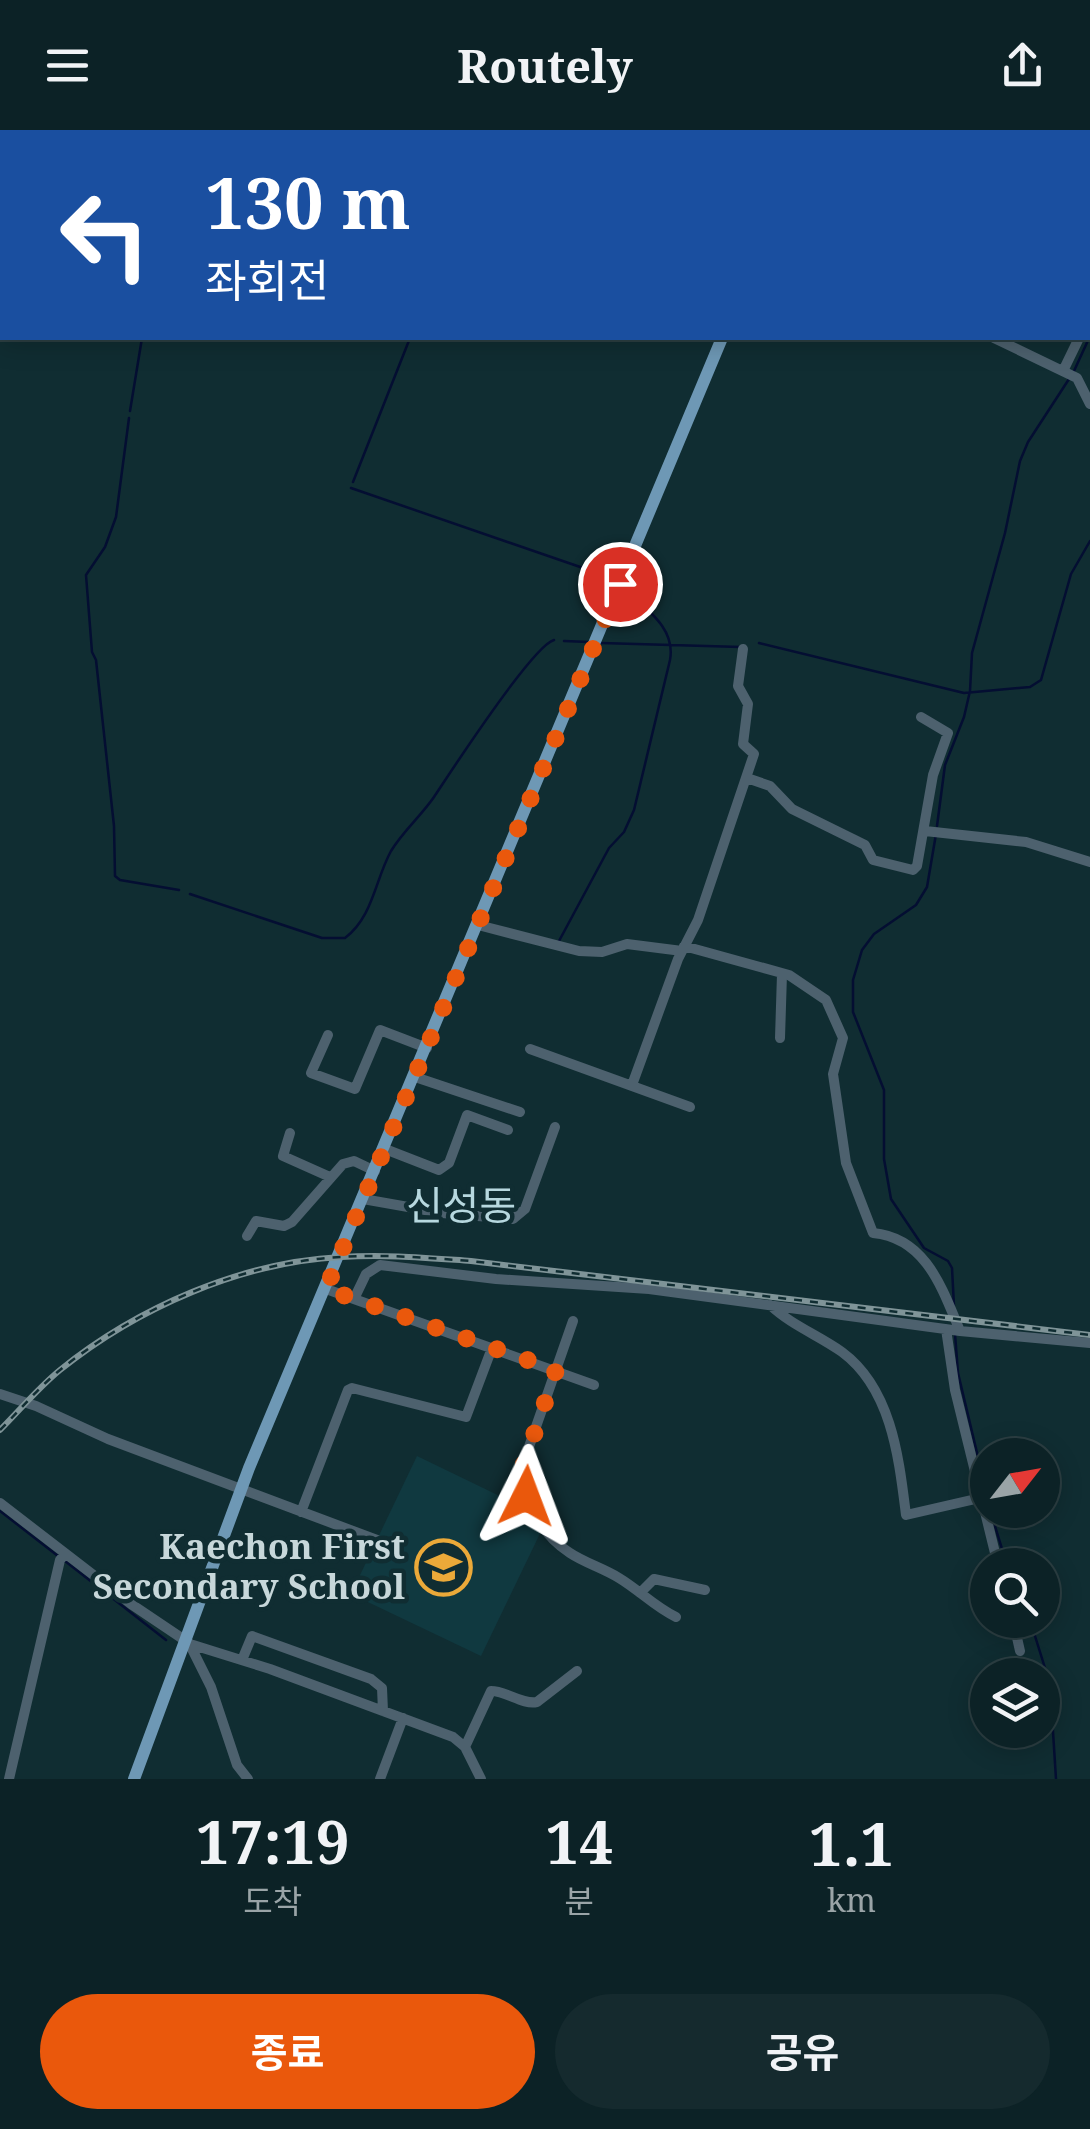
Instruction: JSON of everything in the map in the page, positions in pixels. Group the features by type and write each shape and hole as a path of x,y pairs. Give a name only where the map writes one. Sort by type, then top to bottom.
{"main road":[{"path":"134,1779 240,1490 721,340"}],"street":[{"path":"998,340 1082,382 1090,404"},
{"path":"1062,371 1078,340"},
{"path":"632,1085 683,949 698,920 754,754 743,744 748,704 738,686 743,650"},
{"path":"746,778 770,786 792,809 865,845 873,860 891,867 916,869 933,775 948,733 921,718"},
{"path":"925,830 1026,842 1090,862"},
{"path":"478,925 579,951 602,952 628,944 683,949 782,974 826,1000 843,1038 833,1074 846,1163 873,1233 897,1237 916,1250 938,1281 960,1331"},
{"path":"780,1038 782,974"},
{"path":"328,1034 311,1073 354,1089 380,1030 427,1048"},
{"path":"530,1050 690,1107"},
{"path":"414,1077 520,1112"},
{"path":"385,1149 439,1170 449,1162 467,1115 508,1130"},
{"path":"363,1199 513,1220 525,1210 554,1127"},
{"path":"290,1132 283,1156 330,1177"},
{"path":"246,1236 256,1222 284,1226 292,1222 348,1162 375,1171"},
{"path":"354,1298 366,1274 380,1265 496,1279 648,1289 960,1331 1090,1343"},
{"path":"326,1289 594,1385"},
{"path":"770,1304 798,1327 841,1351 868,1382 893,1431 906,1515 970,1500"},
{"path":"573,1321 522,1470 526,1496 538,1518 567,1552 613,1574 676,1618"},
{"path":"946,1329 970,1455"},
{"path":"301,1512 348,1390 466,1417 492,1348"},
{"path":"0,1394 377,1540"},
{"path":"0,1503 63,1557 186,1641 453,1737 466,1747 481,1779"},
{"path":"10,1779 63,1557"},
{"path":"640,1594 654,1578 704,1590"},
{"path":"242,1660 252,1636 371,1678 382,1688 383,1711"},
{"path":"1017,1638 1020,1651"},
{"path":"186,1641 211,1686 237,1765 248,1779"},
{"path":"466,1747 491,1691 530,1704 578,1671"},
{"path":"380,1779 403,1718"}],"shaded area":[{"name":"Kaechon First Secondary School","path":"417,1456 547,1519 481,1656 351,1594"}],"waterway":[{"path":"130,411 142,340"},
{"path":"353,482 409,340"},
{"path":"1074,371 1088,340"},
{"path":"937,826 945,765 964,717 972,653 1020,461 1069,379"},
{"path":"129,418 116,517 105,547 86,575 114,826 115,876 179,890"},
{"path":"351,488 612,581"},
{"path":"759,643 964,693 1030,687 1041,680 1071,574 1090,541"},
{"path":"559,941 634,810 670,660 671,649 664,629 625,589"},
{"path":"190,894 322,938 345,938 368,909 396,844 434,797 528,663 554,640"},
{"path":"564,641 589,642"},
{"path":"601,643 741,647"},
{"path":"936,834 927,887 916,905 874,934 862,950 853,980 853,1012 884,1090 884,1159 891,1199 924,1248 948,1261 952,1268 954,1306"},
{"path":"955,1334 958,1373 973,1438"},
{"path":"0,1511 58,1556"},
{"path":"996,1528 1002,1548"},
{"path":"65,1561 166,1640"},
{"path":"1036,1638 1050,1684 1056,1779"}],"railway":[{"path":"0,1430 60,1370 156,1308 266,1268 341,1257 471,1261 1090,1335"}],"place":[{"name":"Kaechon First Secondary School","path":"444,1567"}],"district":[{"name":"신성동","path":"461,1206"}],"route":[{"path":"526,1496 522,1470 556,1370 326,1289 620,584"}]}
